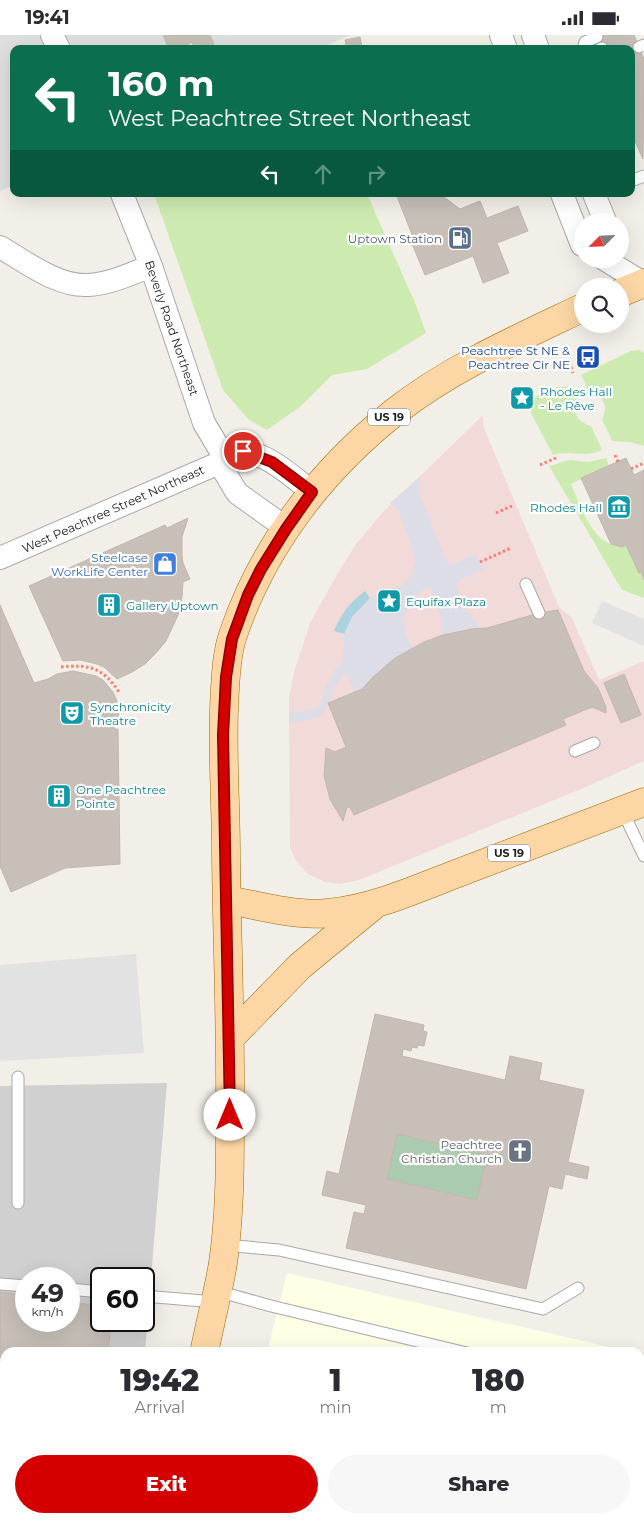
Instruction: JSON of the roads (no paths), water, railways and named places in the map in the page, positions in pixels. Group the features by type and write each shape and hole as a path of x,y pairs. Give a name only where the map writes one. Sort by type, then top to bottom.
{"main road":[{"name":"US 19","path":"205,1347 225,1245 230,1170 230,1038 223,735 226,677 232,639 252,587 286,529 312,492 330,471 362,440 397,410 441,381 479,359 574,313"},
{"name":"US 19","path":"230,1038 300,966 374,905 633,806"},
{"path":"227,900 271,907 282,911 305,913 327,913 374,905"}],"street":[{"name":"Beverly Road Northeast","path":"123,197 151,267 204,423 226,460"},
{"path":"563,197 574,225"},
{"path":"595,197 602,213"},
{"path":"0,247 42,272 72,284 88,285 113,280 151,267"},
{"path":"629,267 638,286"},
{"path":"615,268 638,286"},
{"name":"West Peachtree Street Northeast","path":"0,558 226,460 232,454 243,451 253,453 272,462 312,492"},
{"name":"West Peachtree Street Northeast","path":"226,460 224,471 237,493 286,529"}],"lane":[{"path":"584,45 585,42 597,37"},
{"path":"526,584 539,613"},
{"path":"575,751 594,743"},
{"path":"633,806 644,855"},
{"path":"18,1077 18,1203"},
{"path":"225,1245 279,1250 542,1309 578,1288"},
{"path":"0,1283 15,1284"},
{"path":"155,1296 216,1296 271,1306 441,1347"}],"water":[{"path":"365,591 370,598 352,617 344,634 334,631 347,609"}],"place":[{"name":"Uptown Station","path":"460,238"},
{"name":"Peachtree St NE & Peachtree Cir NE","path":"588,357"},
{"name":"Rhodes Hall - Le Rêve","path":"522,398"},
{"name":"Rhodes Hall","path":"619,507"},
{"name":"Steelcase WorkLife Center","path":"165,564"},
{"name":"Equifax Plaza","path":"389,601"},
{"name":"Gallery Uptown","path":"109,605"},
{"name":"Synchronicity Theatre","path":"72,713"},
{"name":"One Peachtree Pointe","path":"59,796"},
{"name":"Peachtree Christian Church","path":"520,1151"}]}
